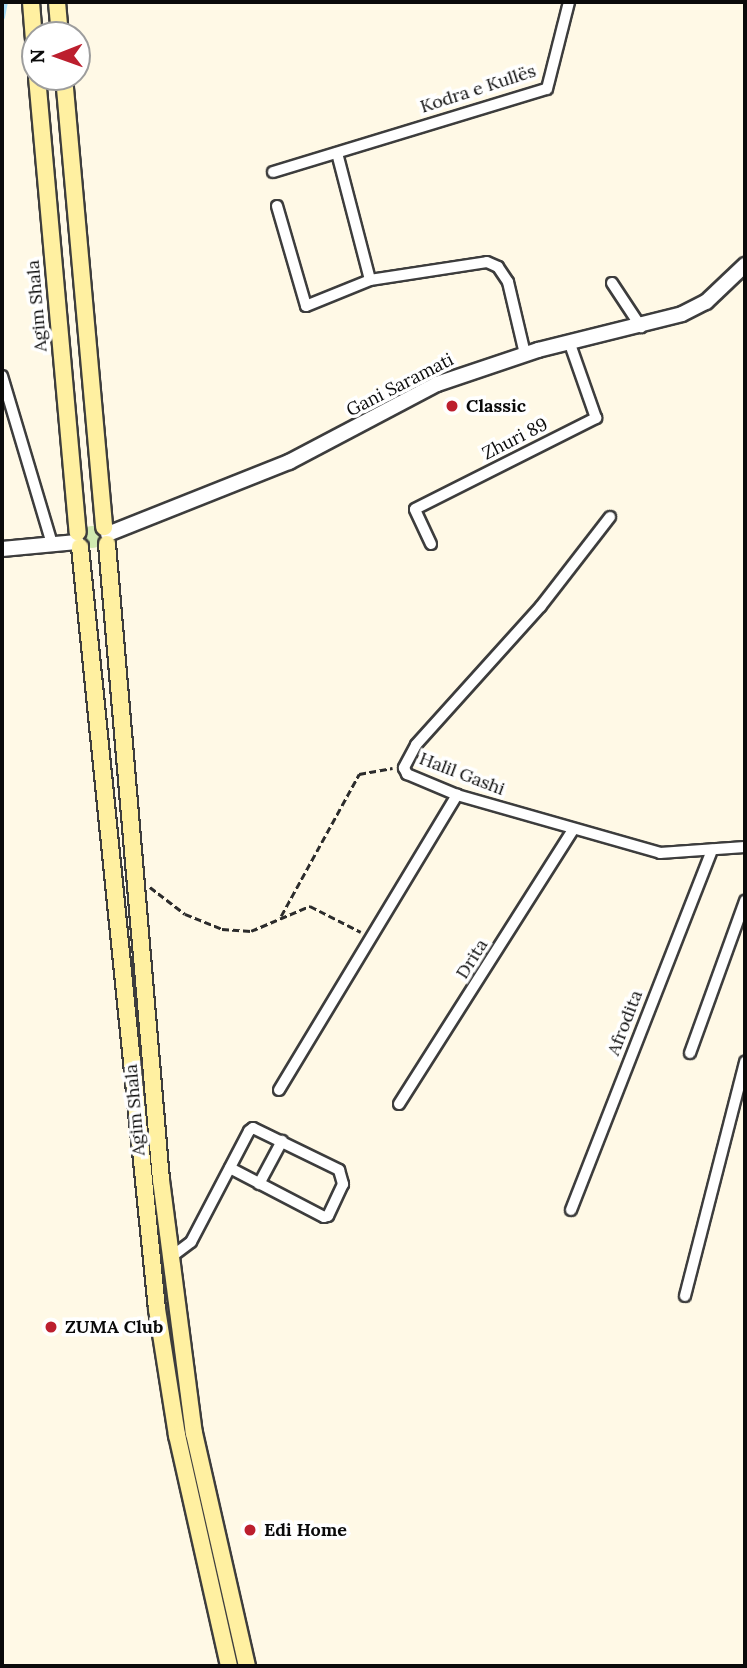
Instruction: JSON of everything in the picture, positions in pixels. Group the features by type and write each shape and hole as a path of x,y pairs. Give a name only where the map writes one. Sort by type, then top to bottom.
{"main road":[{"path":"31,2 32,21"},
{"path":"57,2 59,21"},
{"name":"Agim Shala","path":"38,91 78,540 156,1296 177,1436 229,1666"},
{"name":"Agim Shala","path":"65,91 107,535 133,884 171,1257 194,1433 247,1666"},
{"path":"90,522 107,535 93,554 78,540 90,522"}],"street":[{"name":"Kodra e Kullës","path":"273,172 547,89 569,2"},
{"path":"337,153 370,280"},
{"path":"277,206 306,306 370,280 472,262 498,267 508,282 525,354"},
{"name":"Gani Saramati","path":"107,535 269,472 438,384 525,354 641,327 706,302 745,265"},
{"path":"612,283 641,327"},
{"name":"Zhuri 89","path":"431,544 415,509 596,418 570,344"},
{"path":"2,376 52,544"},
{"name":"Halil Gashi","path":"610,517 541,606 416,745 404,768 407,774 457,795 572,831 660,853 745,847"},
{"path":"2,549 78,540"},
{"path":"279,1090 374,938 457,795"},
{"name":"Drita","path":"398,1104 572,831"},
{"name":"Afrodita","path":"571,1210 712,850"},
{"path":"690,1053 745,901"},
{"path":"685,1296 745,1062"},
{"path":"171,1257 191,1242 230,1168 253,1128 343,1175 328,1216 316,1216 230,1168"},
{"path":"259,1184 282,1141"}],"path":[{"path":"279,919 359,774 369,769 404,768"},
{"path":"133,884 145,884 185,914 222,929 251,931 310,906 374,938"}],"green space":[{"path":"92,526 100,529 103,537 100,545 92,548 84,545 81,537 84,529"}],"waterway":[{"path":"2,17 5,2"}],"place":[{"name":"Classic","path":"452,406"},
{"name":"ZUMA Club","path":"51,1327"},
{"name":"Edi Home","path":"250,1530"}]}
